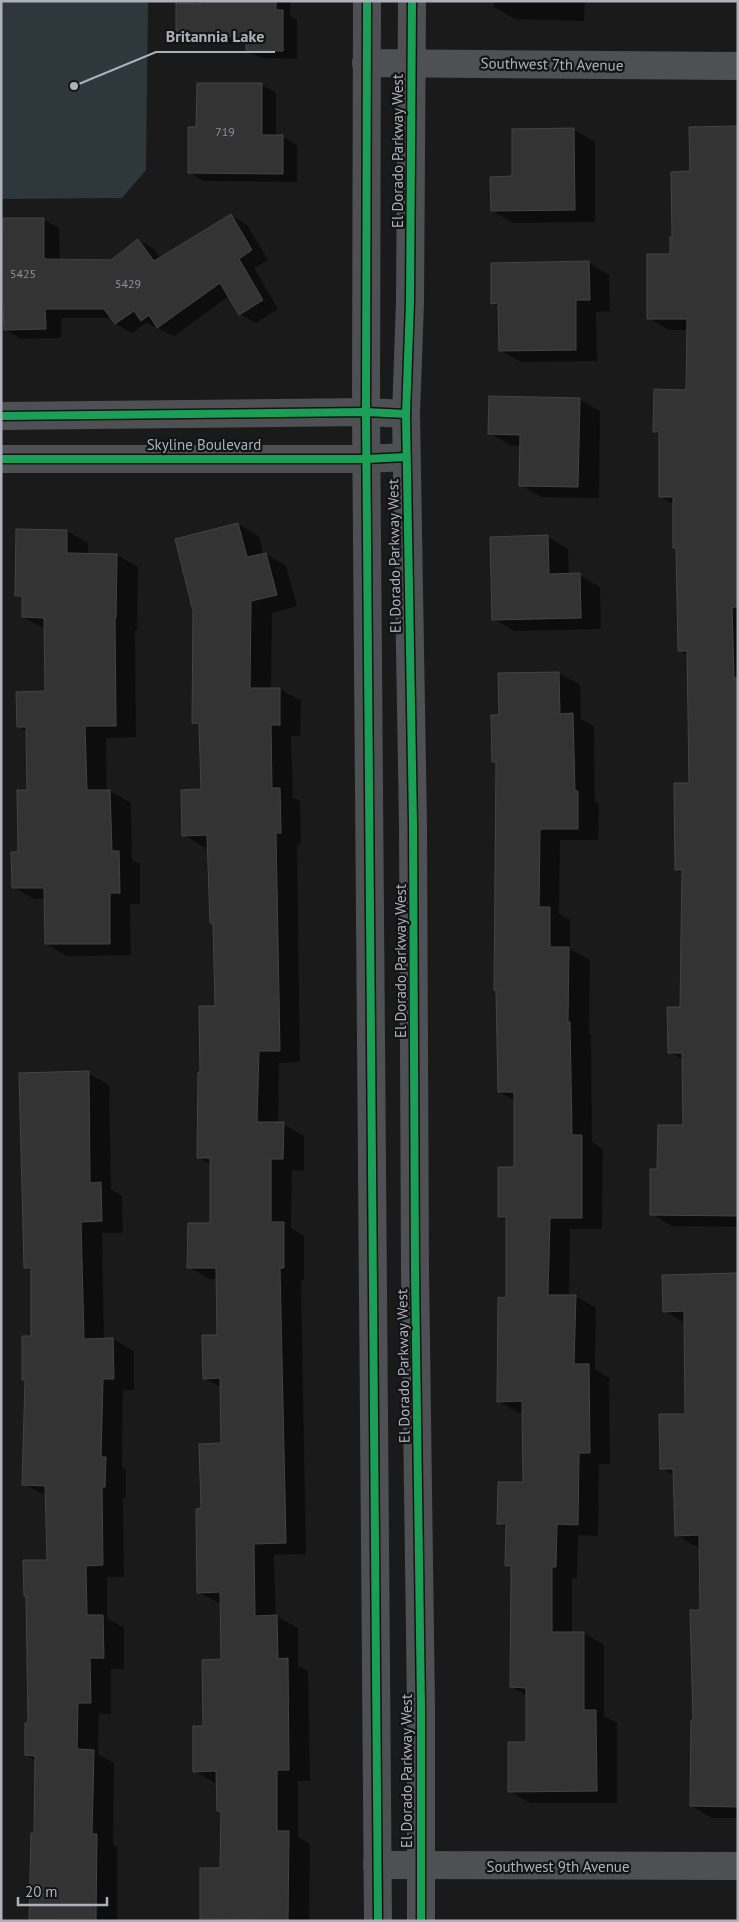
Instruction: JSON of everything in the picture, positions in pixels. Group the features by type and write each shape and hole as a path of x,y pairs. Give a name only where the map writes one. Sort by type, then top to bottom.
{"street":[{"name":"El Dorado Parkway West","path":"367,1 366,459 378,1921"},
{"name":"El Dorado Parkway West","path":"412,1 410,302 406,457 413,824 415,1271 421,1707 421,1921"},
{"name":"Southwest 7th Avenue","path":"366,63 738,66"},
{"name":"Skyline Boulevard","path":"1,416 366,412 406,414"},
{"name":"Skyline Boulevard","path":"1,459 366,459 406,457"},
{"name":"Southwest 9th Avenue","path":"377,1865 738,1866"}],"shaded area":[{"path":"1,1 148,1 146,170 122,198 1,199"}],"building":[{"path":"200,1 276,1 276,10 283,10 283,51 246,51 246,37 176,36 176,3 200,4"},
{"path":"197,83 262,83 262,135 283,135 283,174 188,173 188,127 196,127"},
{"path":"738,126 738,607 732,607 734,678 738,678 738,1216 650,1215 650,1169 657,1169 658,1125 683,1125 682,1053 668,1053 667,1007 680,1007 682,870 675,870 674,783 689,783 687,651 678,651 676,548 673,548 673,497 659,497 659,432 653,432 654,389 686,390 687,319 647,319 647,254 670,254 670,237 672,237 671,172 690,171 689,127"},
{"path":"574,128 575,210 491,211 490,177 512,176 512,129"},
{"path":"231,214 252,250 239,259 263,300 239,315 220,283 157,328 149,315 141,321 134,311 115,324 104,309 45,309 46,329 4,330 3,303 1,303 3,218 44,218 44,259 111,260 138,239 154,261"},
{"path":"589,261 590,300 576,300 576,350 499,351 498,303 491,304 491,263"},
{"path":"489,396 580,398 578,487 519,486 520,435 488,434"},
{"path":"238,523 247,557 266,553 277,595 251,601 250,688 280,688 280,725 271,725 272,788 280,788 281,833 276,833 280,1051 259,1051 257,1122 284,1122 283,1159 271,1159 271,1222 284,1222 284,1268 280,1268 286,1543 254,1544 255,1616 277,1615 278,1659 288,1658 289,1770 277,1770 277,1831 289,1831 288,1920 200,1919 200,1868 220,1868 221,1811 217,1811 216,1771 193,1772 193,1726 203,1726 202,1660 221,1659 220,1592 197,1593 196,1509 201,1508 199,1444 221,1443 220,1378 203,1379 202,1335 217,1335 216,1268 187,1268 188,1223 210,1223 210,1158 197,1158 198,1072 200,1072 199,1006 215,1006 213,923 210,923 207,835 182,836 181,790 201,789 199,724 192,723 193,611 175,539"},
{"path":"16,529 67,530 67,553 117,554 115,618 116,726 85,726 87,790 110,790 112,851 119,851 120,893 110,893 110,944 45,944 44,888 12,888 11,852 18,852 17,790 27,790 26,727 17,727 16,692 45,691 44,618 22,617 22,596 15,596"},
{"path":"548,535 549,574 580,573 581,618 492,620 490,537"},
{"path":"559,672 560,714 573,713 575,791 578,791 578,829 540,829 539,907 550,907 550,947 569,947 568,1022 570,1022 572,1135 582,1135 582,1218 550,1218 548,1295 576,1295 574,1364 589,1364 590,1453 579,1453 578,1525 557,1524 556,1567 552,1567 552,1632 584,1632 584,1710 596,1710 597,1791 508,1792 508,1742 526,1742 526,1688 510,1687 511,1566 505,1566 506,1524 497,1524 498,1482 523,1482 522,1401 497,1402 498,1297 506,1298 506,1217 498,1217 498,1167 514,1167 514,1092 498,1092 496,990 494,990 496,762 492,762 491,715 499,715 498,673"},
{"path":"89,1071 90,1183 101,1182 102,1221 81,1222 84,1339 113,1338 114,1379 103,1379 101,1457 106,1457 105,1487 102,1487 103,1565 86,1566 87,1615 103,1615 104,1658 90,1658 91,1703 78,1703 77,1749 94,1750 92,1834 97,1834 96,1921 29,1920 31,1833 34,1833 35,1756 25,1755 25,1723 28,1723 26,1596 24,1596 23,1560 47,1560 45,1486 22,1485 25,1380 22,1380 22,1336 31,1336 31,1268 24,1268 19,1073"},
{"path":"738,1273 738,1807 690,1806 691,1720 693,1720 690,1610 700,1610 699,1535 675,1536 673,1469 660,1469 659,1414 685,1414 684,1311 663,1312 662,1275"}],"cycle path":[{"path":"367,1 366,412 378,1921"},
{"path":"412,1 410,302 406,414 413,824 415,1271 421,1707 421,1921"},
{"path":"1,416 366,412 406,414"},
{"path":"1,459 366,459 406,457"}],"place":[{"name":"Britannia Lake","path":"74,86"}]}
